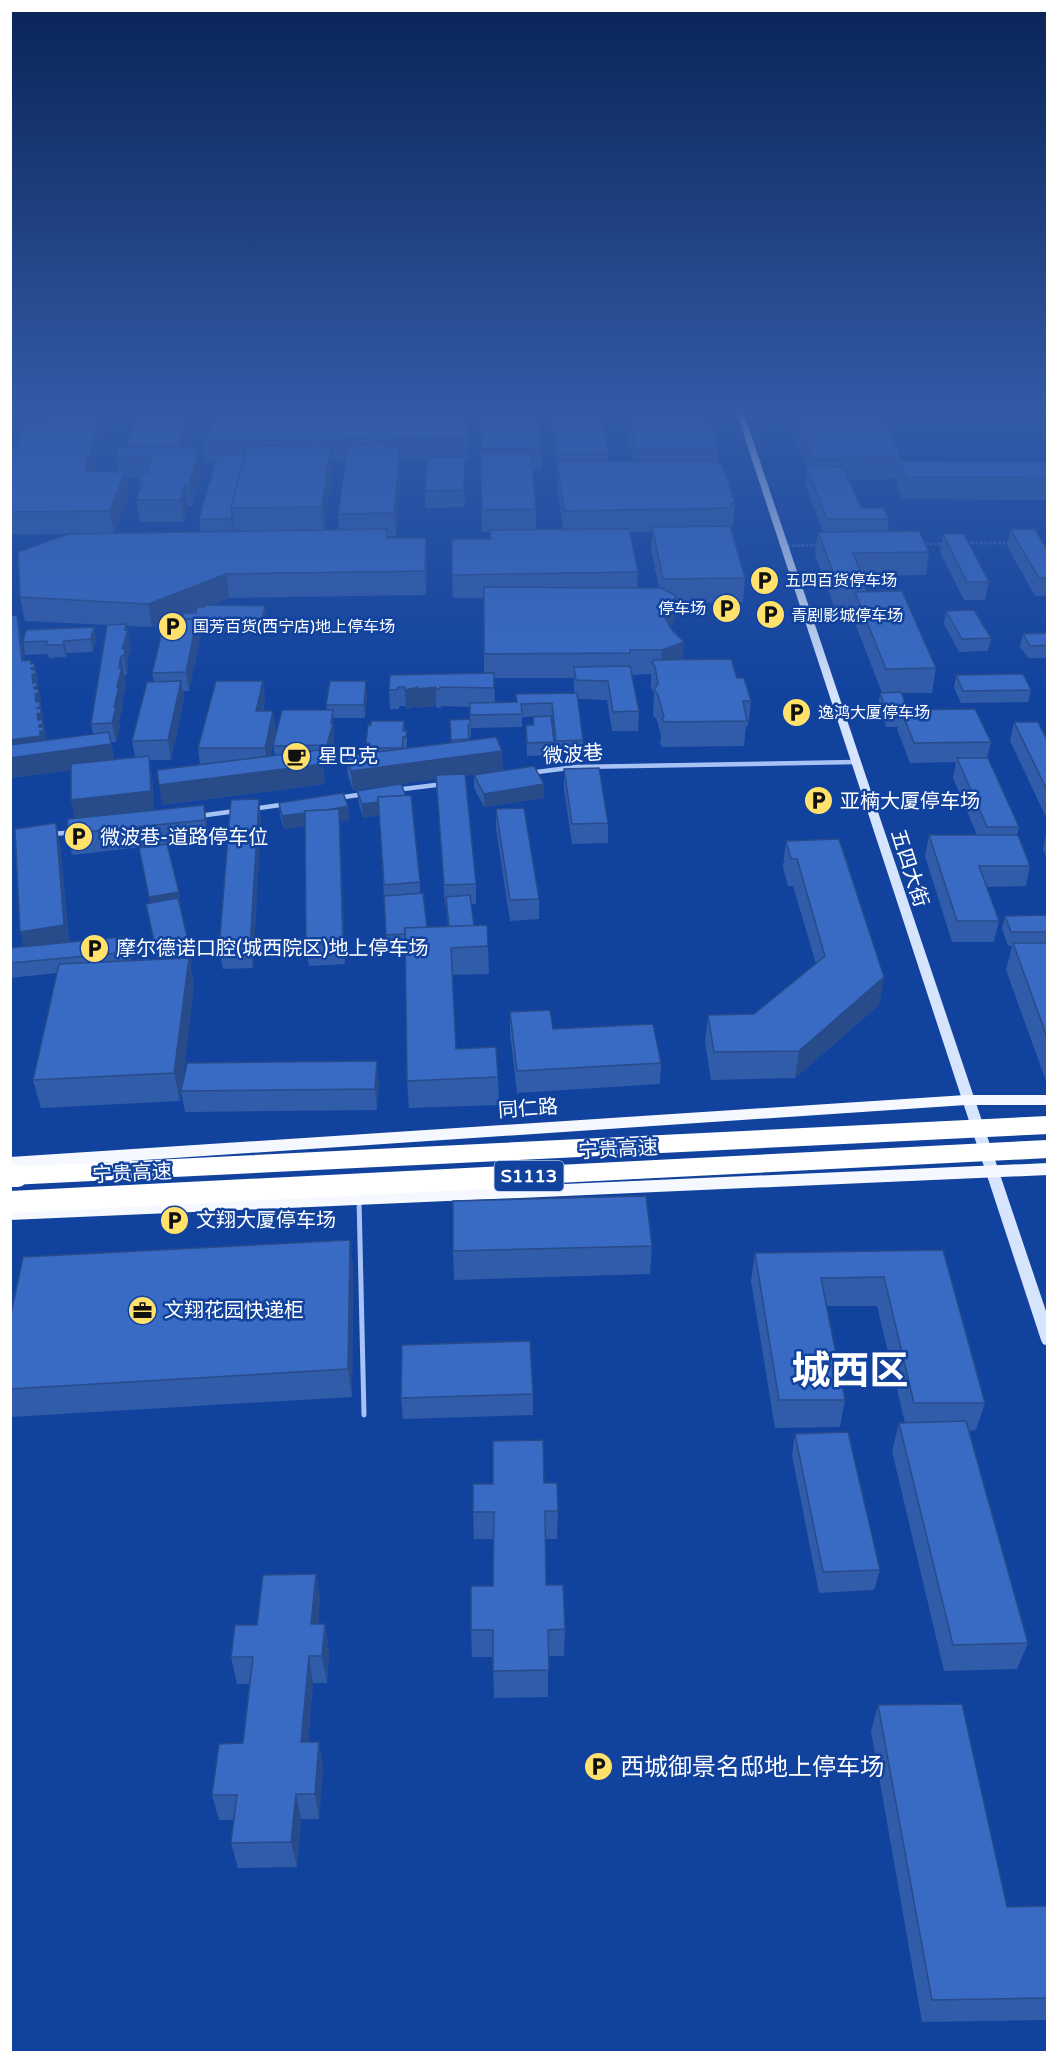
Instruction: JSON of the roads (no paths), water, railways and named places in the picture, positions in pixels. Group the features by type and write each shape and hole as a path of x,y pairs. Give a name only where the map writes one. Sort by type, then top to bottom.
{"highway":[{"name":"宁贵高速","path":"10,1176 1047,1125"},
{"name":"宁贵高速","path":"10,1202 1047,1149"}],"main road":[{"name":"五四大街","path":"770,504 1047,1340"},
{"name":"同仁路","path":"10,1163 966,1100 1047,1100"},
{"path":"10,1214 1047,1169"}],"street":[{"name":"微波巷","path":"517,774 576,767 855,762"},
{"path":"387,791 446,784"},
{"path":"328,799 375,793"},
{"path":"187,817 293,803"},
{"path":"46,835 81,831"}],"lane":[{"path":"359,1199 364,1416"}],"tunnel":[{"path":"962,543 1013,543"},
{"path":"920,544 947,544"},
{"path":"783,546 821,545"}],"place":[{"name":"五四百货停车场","path":"764,580"},
{"name":"停车场","path":"727,608"},
{"name":"青剧影城停车场","path":"770,615"},
{"name":"国芳百货(西宁店)地上停车场","path":"172,626"},
{"name":"逸鸿大厦停车场","path":"797,712"},
{"name":"星巴克","path":"297,756"},
{"name":"亚楠大厦停车场","path":"819,801"},
{"name":"微波巷-道路停车位","path":"79,837"},
{"name":"摩尔德诺口腔(城西院区)地上停车场","path":"95,948"},
{"name":"文翔大厦停车场","path":"175,1220"},
{"name":"文翔花园快递柜","path":"143,1310"},
{"name":"西城御景名邸地上停车场","path":"599,1767"}],"district":[{"name":"城西区","path":"850,1370"}]}
